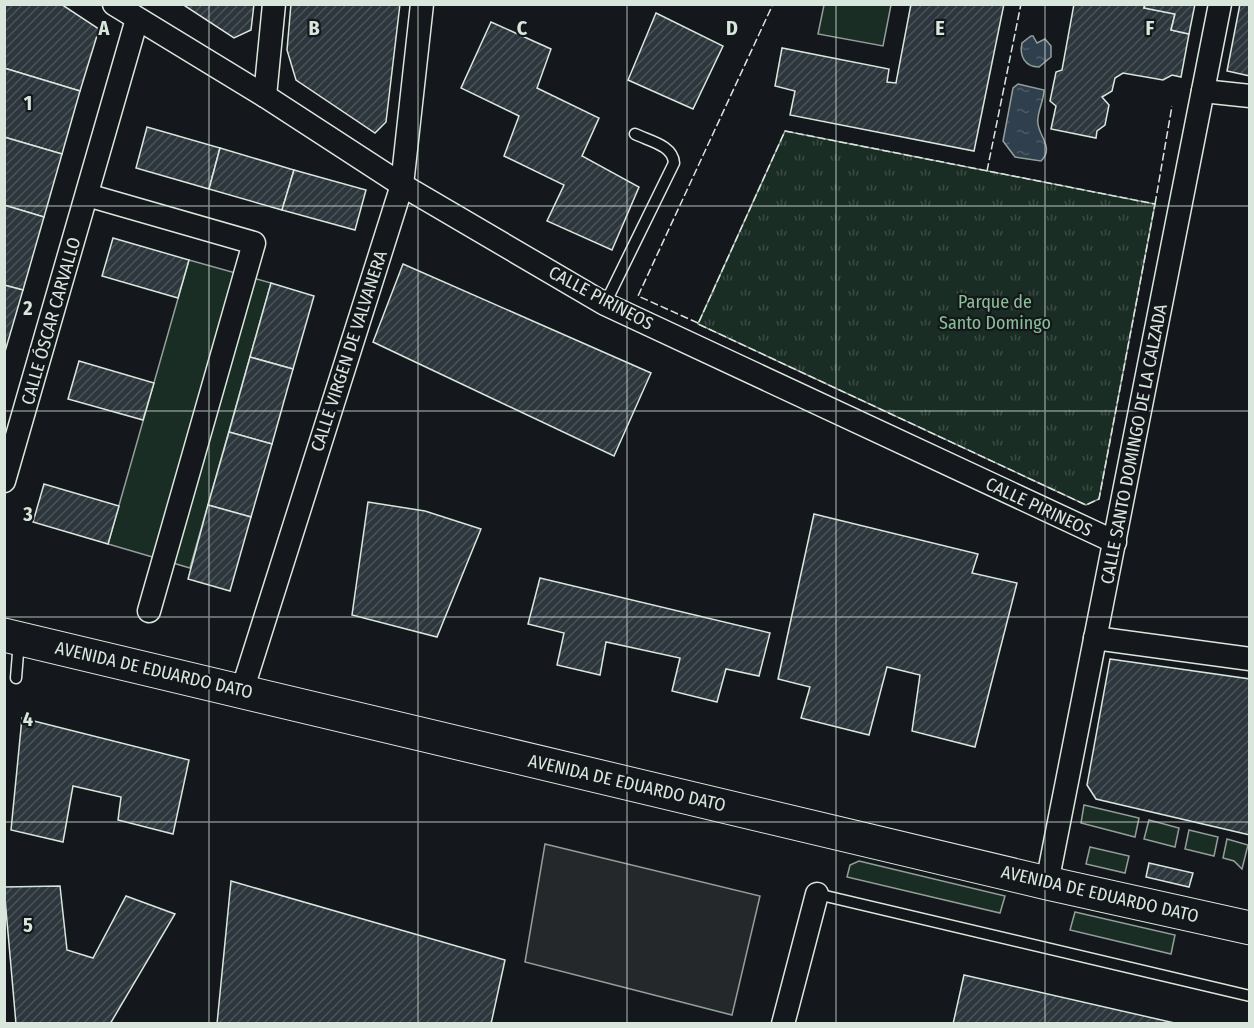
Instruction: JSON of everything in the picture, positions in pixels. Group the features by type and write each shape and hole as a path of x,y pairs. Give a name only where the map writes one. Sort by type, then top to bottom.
{"main road":[{"name":"AVENIDA DE EDUARDO DATO","path":"12,636 1047,883 1250,928"}],"street":[{"name":"CALLE PIRINEOS","path":"114,4 265,96 402,184 605,304 1115,542"},
{"path":"265,96 274,4"},
{"name":"CALLE VIRGEN DE VALVANERA","path":"242,691 402,184 422,4"},
{"name":"CALLE SANTO DOMINGO DE LA CALZADA","path":"1047,883 1220,4"},
{"name":"CALLE ÓSCAR CARVALLO","path":"4,481 137,19"},
{"path":"1203,91 1250,96"},
{"path":"87,195 254,243 149,611"},
{"path":"1095,638 1250,659"},
{"path":"783,1023 817,894"}],"lane":[{"path":"605,304 674,164 674,157 666,148 635,134"},
{"path":"12,636 16,678"},
{"path":"817,894 1250,996"}],"green space":[{"path":"824,5 891,5 883,46 818,34"},
{"name":"Parque de Santo Domingo","path":"785,131 1155,204 1099,499 1086,505 698,324"},
{"path":"189,260 271,283 190,568 108,544"},
{"path":"1084,805 1139,818 1135,837 1081,823"},
{"path":"1149,820 1179,828 1175,847 1144,839"},
{"path":"1189,830 1218,837 1214,856 1185,849"},
{"path":"1227,839 1248,845 1242,869 1234,861 1223,858"},
{"path":"1090,847 1129,856 1125,873 1086,864"},
{"path":"859,861 1005,896 1000,913 847,877 850,865"},
{"path":"1075,912 1175,935 1171,954 1070,930"}],"shaded area":[{"path":"545,844 760,896 732,1015 525,962"}],"water":[{"path":"1031,36 1037,43 1045,39 1051,46 1051,57 1039,67 1030,65 1022,56 1022,43"},
{"path":"1018,84 1044,90 1038,120 1046,147 1045,156 1041,161 1015,157 1003,141 1013,88"}],"building":[{"path":"4,4 61,4 99,29 80,91 4,68"},
{"path":"182,4 254,4 251,30 234,38"},
{"path":"291,4 400,4 386,122 375,133 296,80 287,50"},
{"path":"911,4 1004,4 974,151 790,115 795,91 775,86 782,48 889,69 887,82 896,83"},
{"path":"1074,4 1145,4 1144,8 1175,14 1171,30 1189,34 1181,77 1172,75 1163,80 1123,73 1115,78 1112,91 1102,97 1109,105 1105,125 1097,131 1096,138 1051,129 1056,106 1050,101 1056,72 1062,70"},
{"path":"1145,4 1195,4 1189,34 1171,30 1175,14 1144,8"},
{"path":"1240,4 1250,4 1250,76 1227,71"},
{"path":"656,13 723,46 693,109 628,80"},
{"path":"491,22 551,49 537,88 599,118 582,156 639,187 612,250 547,221 564,185 504,156 519,116 461,88"},
{"path":"4,68 80,91 62,154 4,137"},
{"path":"147,127 220,148 209,189 136,168"},
{"path":"4,137 62,154 44,217 4,205"},
{"path":"220,148 294,170 282,210 209,189"},
{"path":"294,170 366,190 355,230 282,210"},
{"path":"4,205 44,217 23,290 4,285"},
{"path":"113,238 189,260 178,298 102,276"},
{"path":"403,264 651,373 614,456 373,342"},
{"path":"271,283 314,296 293,369 250,357"},
{"path":"4,285 23,290 4,355"},
{"path":"250,357 293,369 272,444 229,432"},
{"path":"79,361 154,383 143,420 68,399"},
{"path":"229,432 272,444 251,517 208,505"},
{"path":"44,484 119,506 108,544 33,522"},
{"path":"368,502 425,511 481,529 437,637 352,615"},
{"path":"208,505 251,517 230,591 188,579"},
{"path":"814,514 978,554 972,573 1017,583 975,747 912,731 920,675 887,667 869,735 801,718 810,687 778,679"},
{"path":"540,578 770,633 759,676 726,669 717,702 672,691 680,658 606,642 600,675 557,665 564,633 528,624"},
{"path":"1110,659 1250,679 1250,835 1096,799 1087,785"},
{"path":"22,718 189,760 173,834 118,820 121,797 73,786 63,842 11,830"},
{"path":"1149,863 1193,873 1189,887 1146,877"},
{"path":"231,881 505,960 491,1024 217,1024"},
{"path":"60,886 67,950 93,958 126,896 175,914 110,1024 16,1024 4,887"},
{"path":"964,975 1179,1024 953,1024"}],"fence":[{"path":"698,323 638,296 773,4"},
{"path":"987,171 1021,4"},
{"path":"1155,204 1172,106"},
{"path":"785,131 1155,204 1099,499 1086,505 698,324 785,131"}]}
